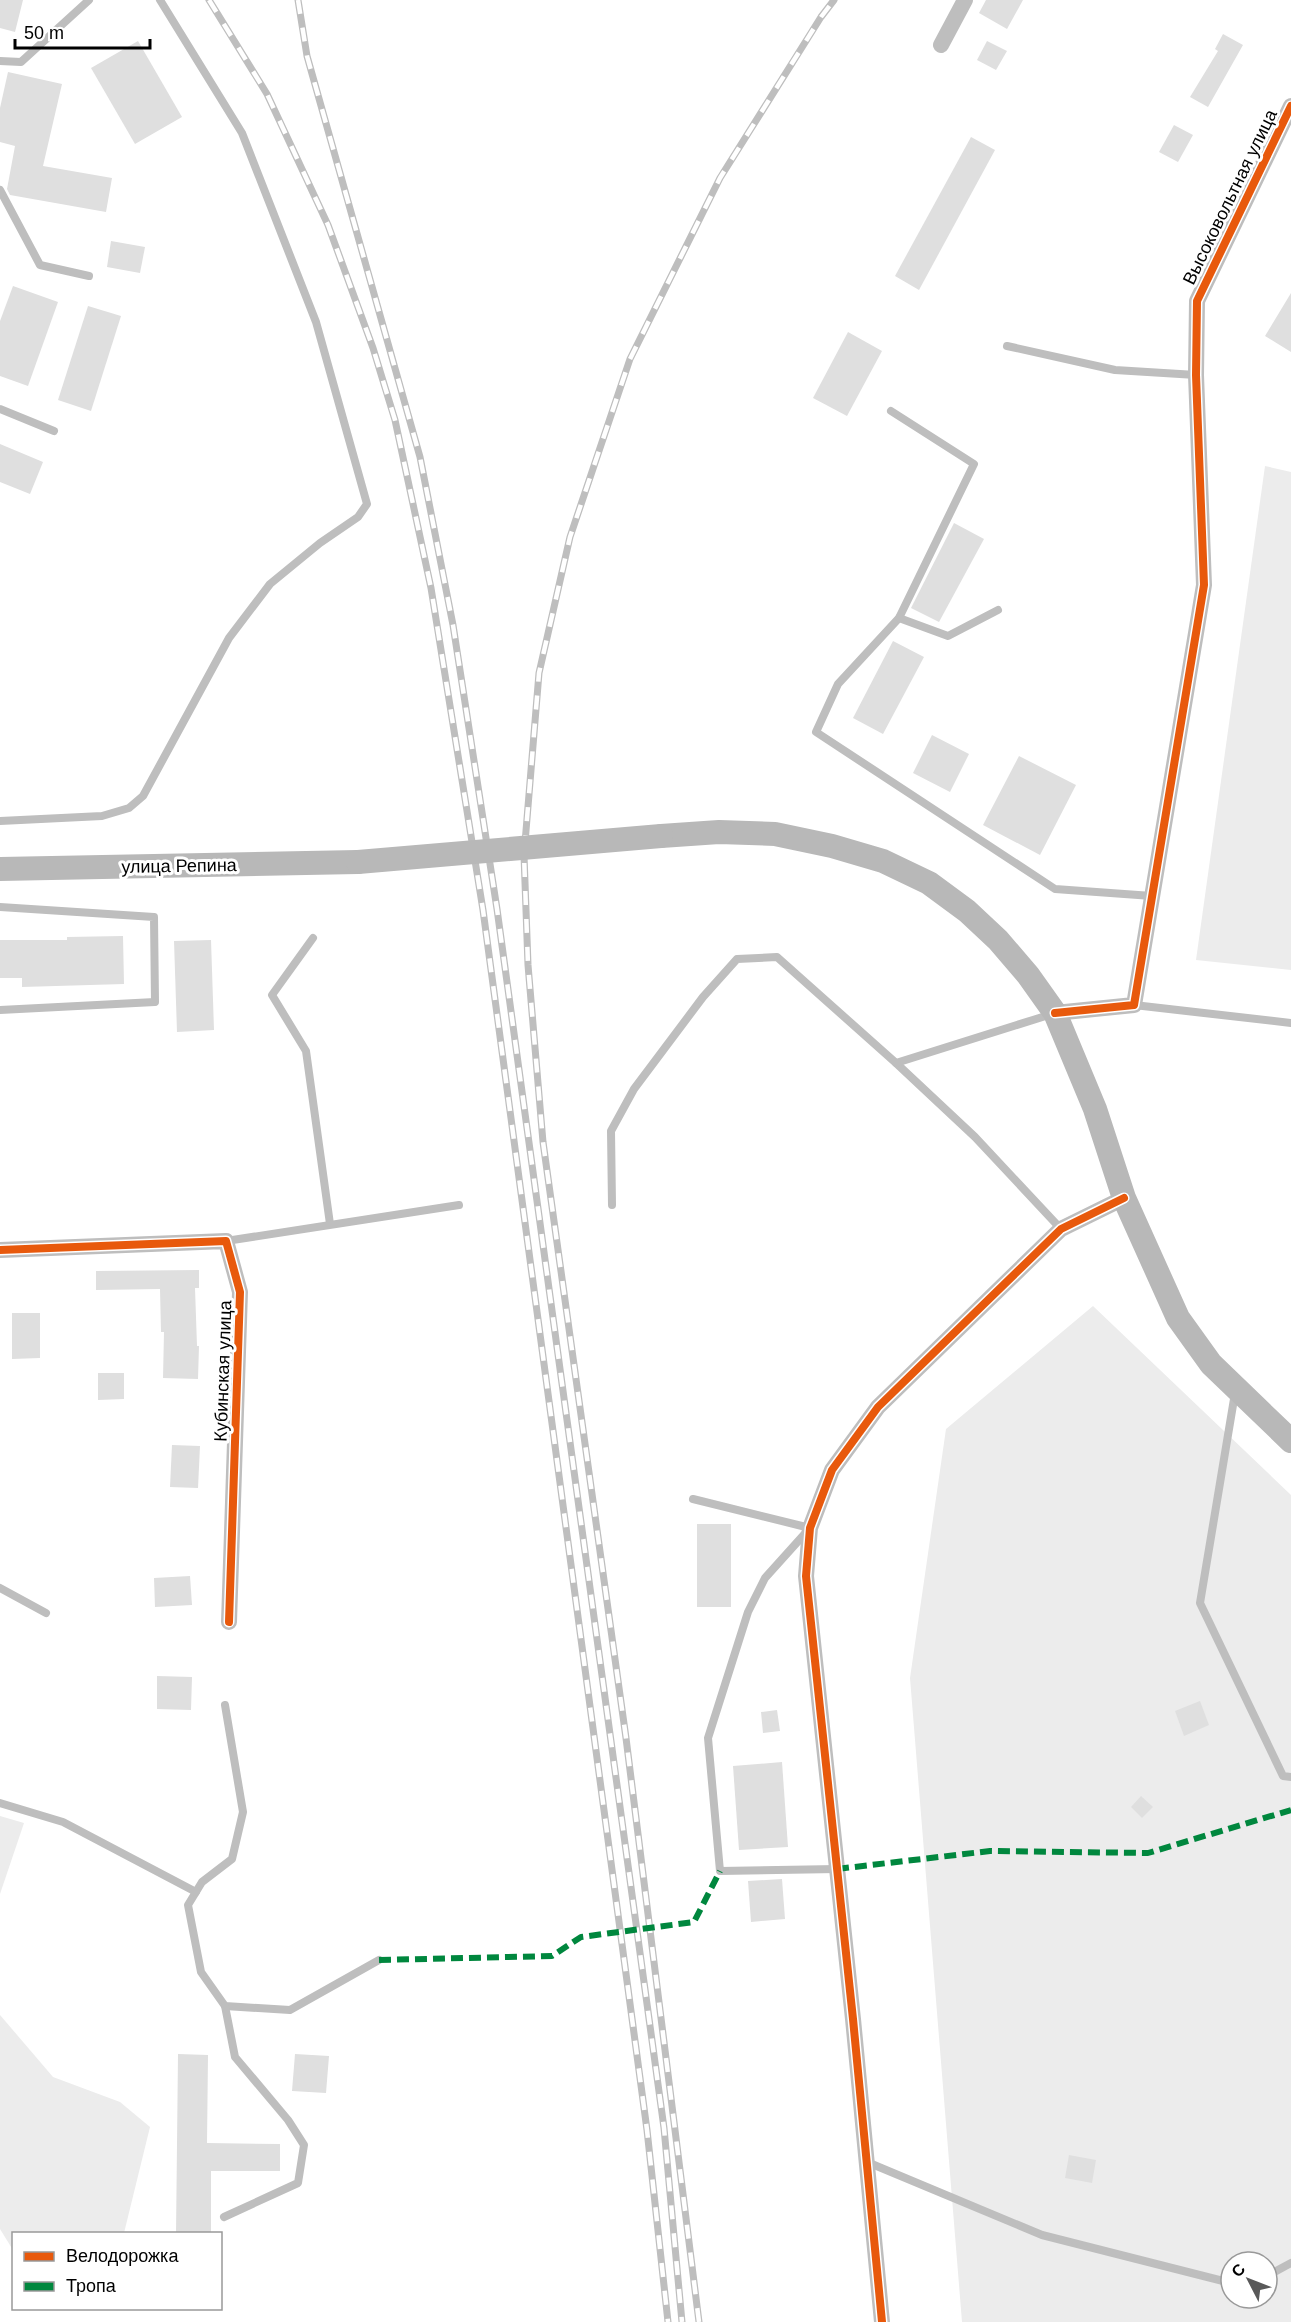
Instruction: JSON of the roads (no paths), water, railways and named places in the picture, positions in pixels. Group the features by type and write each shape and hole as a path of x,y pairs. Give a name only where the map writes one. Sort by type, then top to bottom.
{"main road":[{"name":"улица Репина","path":"0,869 358,862 719,832 774,834 832,846 883,861 929,883 967,911 998,939 1055,1013 1095,1109 1124,1198 1178,1318 1211,1364 1291,1441"}],"street":[{"path":"941,45 965,0"},
{"name":"Высоковольтная улица","path":"1196,375 1197,301 1291,106"},
{"path":"1055,1013 1134,1005 1204,585 1196,375"},
{"path":"882,2322 806,1576 810,1528 832,1470 878,1407 1061,1229 1124,1198"},
{"path":"0,1250 226,1241"},
{"name":"Кубинская улица","path":"226,1241 240,1292 230,1622"}],"lane":[{"path":"0,61 21,62 89,0"},
{"path":"0,821 102,816 129,808 143,796 229,638 270,584 320,543 358,517 367,504 316,322 242,132 160,0"},
{"path":"0,190 40,265 88,276"},
{"path":"1007,346 1115,370 1196,375"},
{"path":"0,409 54,431"},
{"path":"891,411 974,464 899,618 838,684 816,732 1055,889 1152,896"},
{"path":"899,618 948,636 998,610"},
{"path":"0,907 154,917 155,992 155,1002 0,1010"},
{"path":"313,938 272,995 306,1051 330,1224"},
{"path":"612,1205 611,1131 634,1089 703,997 736,959 777,957 975,1137 1061,1229"},
{"path":"1134,1005 1291,1023"},
{"path":"896,1063 1055,1013"},
{"path":"226,1241 459,1205"},
{"path":"1235,1389 1200,1604 1283,1776 1291,1777"},
{"path":"693,1500 810,1528 765,1578 748,1612 708,1738 720,1871 837,1869"},
{"path":"0,1588 46,1612"},
{"path":"224,2217 298,2183 304,2145 288,2120 235,2057 225,2006 201,1972 188,1905 202,1882 232,1859 243,1812 225,1705"},
{"path":"0,1803 63,1822 196,1892"},
{"path":"225,2006 290,2010 379,1960"},
{"path":"867,2162 1042,2235 1219,2280"}],"railway":[{"path":"209,0 267,94 328,225 373,348 395,420 431,588 483,910 647,2130 668,2322"},
{"path":"298,0 307,56 420,457 453,625 497,909 664,2128 682,2322"},
{"path":"699,2322 626,1738 543,1142 528,965 524,855 539,673 570,537 630,359 720,178 834,0"}]}
